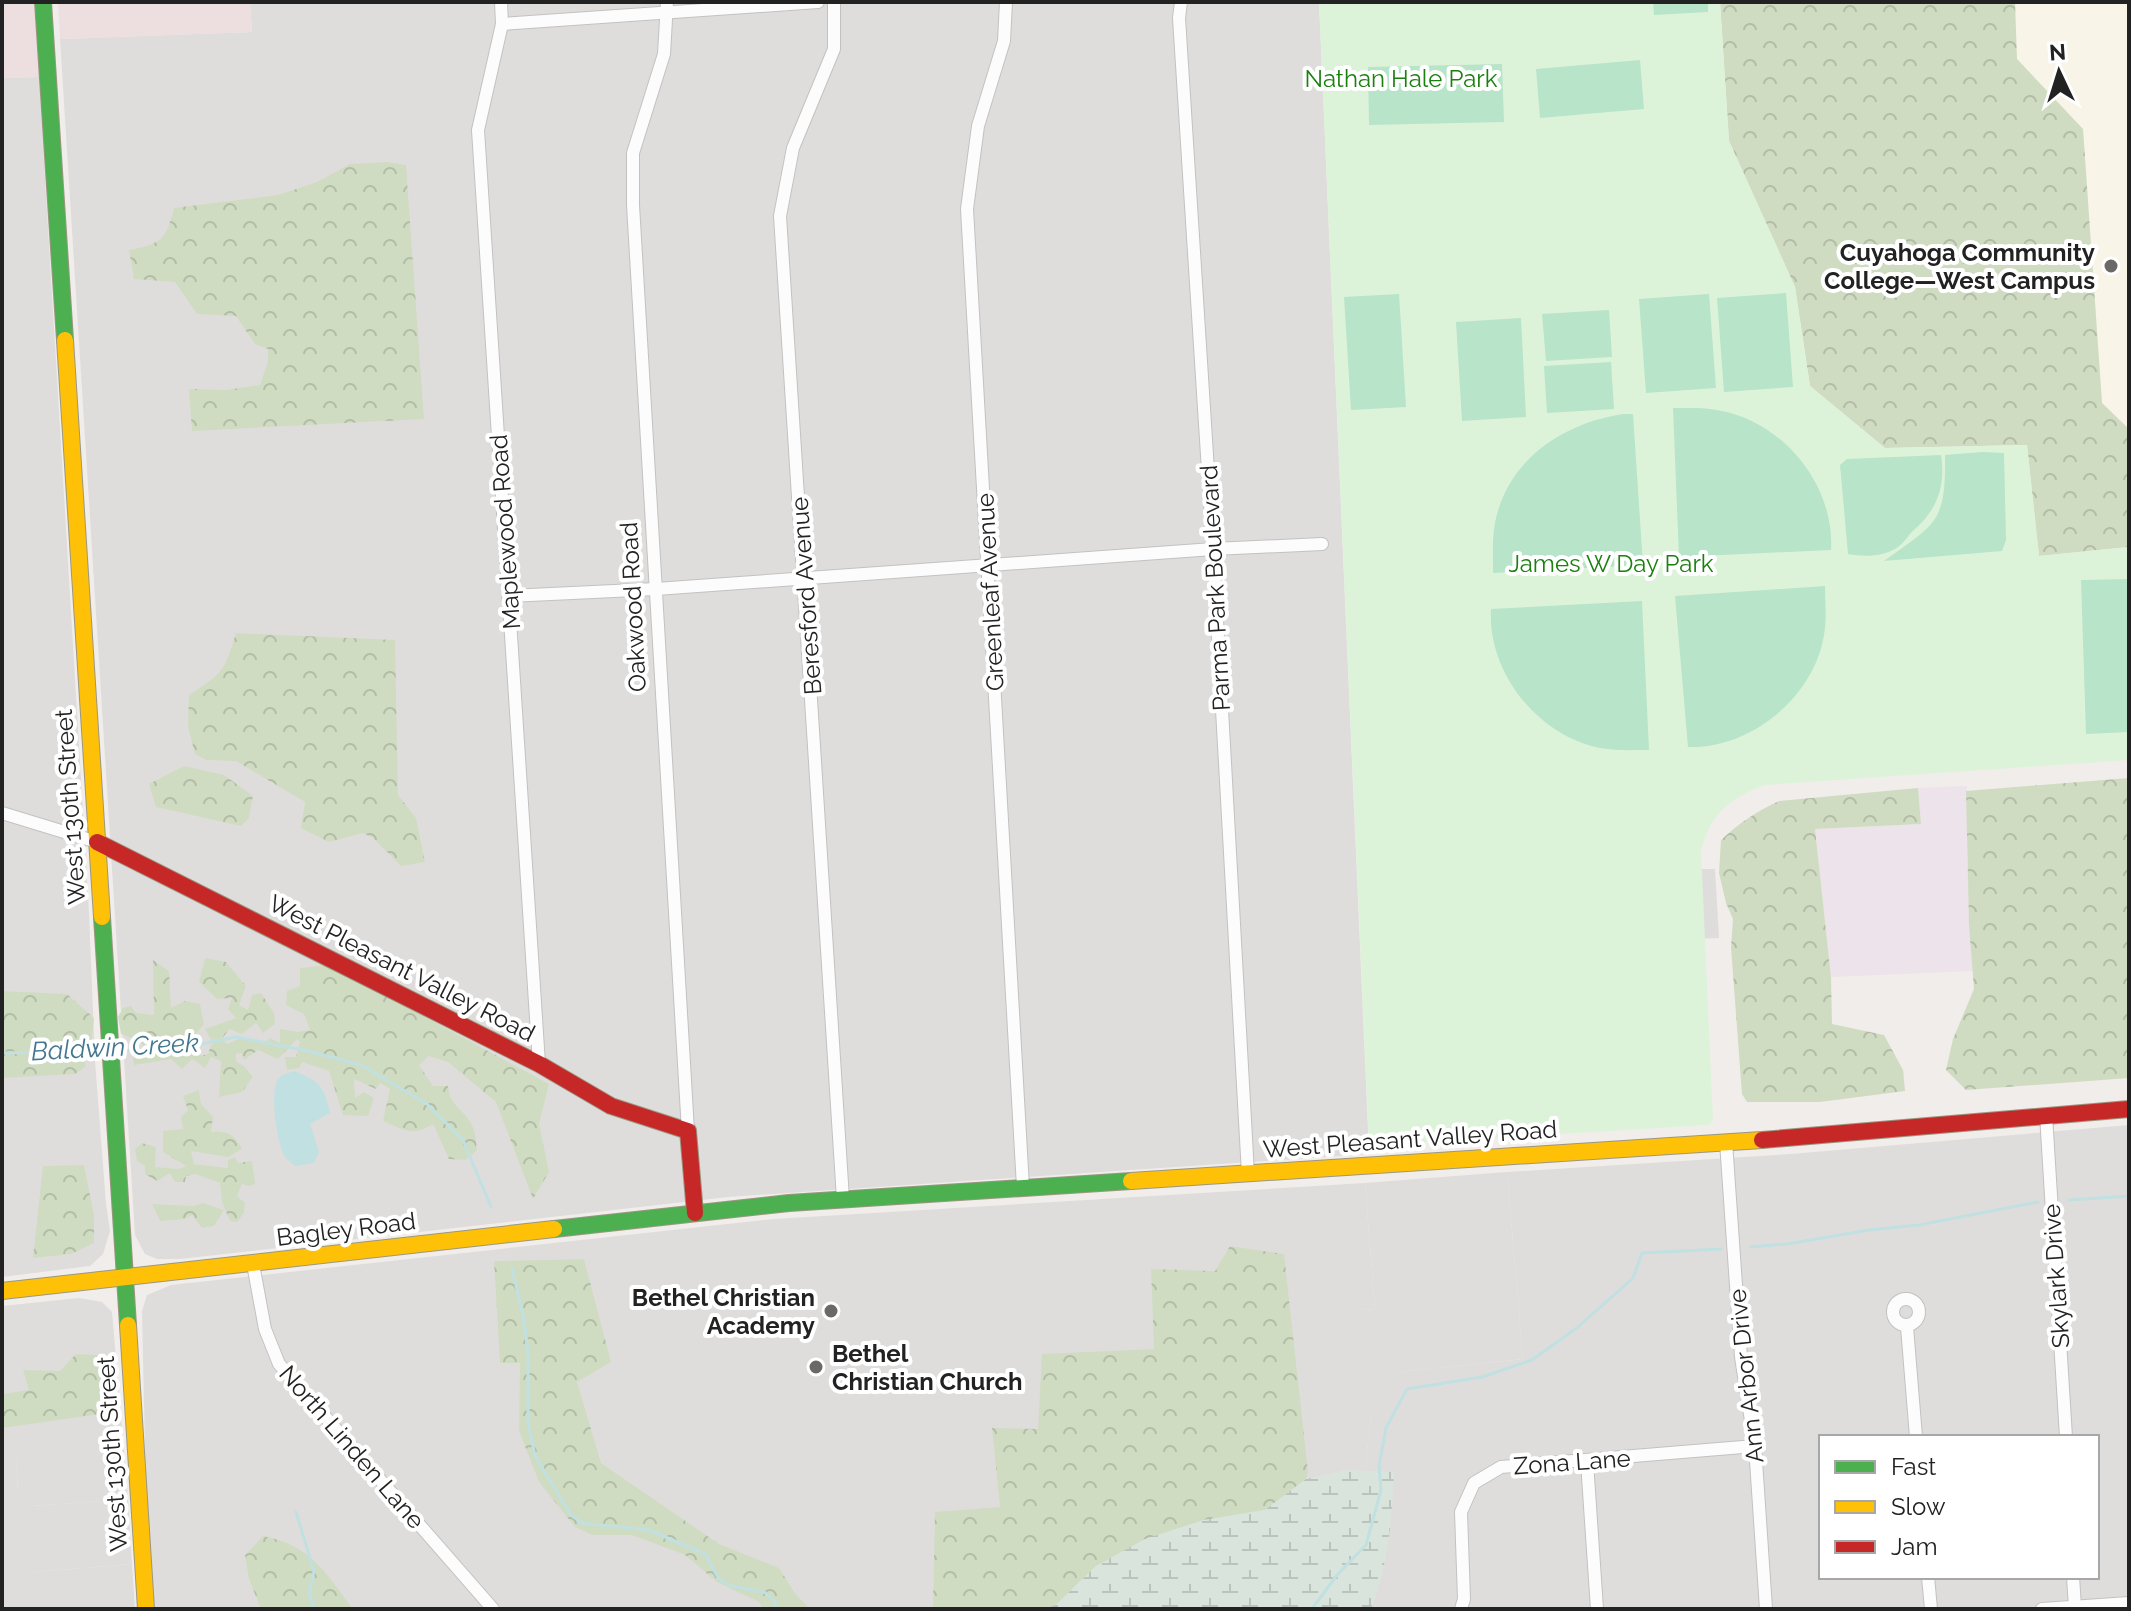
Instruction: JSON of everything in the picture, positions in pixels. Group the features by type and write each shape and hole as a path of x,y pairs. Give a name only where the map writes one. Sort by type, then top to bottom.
{"main road":[{"name":"West 130th Street","path":"43,2 146,1609"},
{"name":"West Pleasant Valley Road","path":"97,842 539,1064 611,1106 688,1131"},
{"name":"West Pleasant Valley Road","path":"695,1213 843,1199 1726,1142 2129,1109"},
{"name":"Oakwood Road","path":"688,1131 695,1213"},
{"name":"Bagley Road","path":"2,1291 695,1213"}],"street":[{"name":"Maplewood Road","path":"501,2 502,24 478,130 539,1064"},
{"path":"502,24 668,7 818,2"},
{"name":"Beresford Avenue","path":"834,2 834,49 793,148 780,216 843,1199"},
{"name":"Greenleaf Avenue","path":"1006,2 1004,41 978,126 967,209 1023,1187"},
{"name":"Parma Park Boulevard","path":"1181,2 1179,18 1248,1174"},
{"name":"Oakwood Road","path":"668,7 664,54 633,153 634,221 688,1131"},
{"path":"509,596 1322,544"},
{"path":"2,813 97,842"},
{"name":"Skylark Drive","path":"2046,1115 2066,1435"},
{"name":"Ann Arbor Drive","path":"1726,1142 1741,1357 1755,1446 1766,1609"},
{"name":"North Linden Lane","path":"253,1264 265,1329 279,1364 493,1609"},
{"path":"1907,1327 1916,1435"},
{"name":"Zona Lane","path":"1461,1609 1464,1599 1461,1512 1474,1483 1501,1467 1755,1446"},
{"path":"1587,1462 1597,1609"},
{"path":"1928,1579 1931,1609"},
{"path":"2073,1579 2075,1607"},
{"path":"2042,1609 2111,1607 2129,1603"}],"shaded area":[{"path":"2,2 34,2 39,77 2,78"},
{"path":"58,2 250,2 252,32 60,39"},
{"path":"250,2 1319,2 1369,1154 728,1197 180,1259 157,1259 145,1254 135,1235 60,39 252,32"},
{"name":"Cuyahoga Community College—West Campus","path":"2015,2 2129,2 2129,429 2102,403 2083,129 2016,59"},
{"path":"39,77 89,913 95,1061 110,1231 103,1254 90,1266 2,1277 2,78"},
{"path":"1967,786 1973,971 1831,977 1815,829 1921,824 1918,788"},
{"path":"1689,869 1715,869 1719,938 1694,939"},
{"path":"2129,1125 2129,1609 152,1609 147,1541 142,1311 147,1295 171,1285 774,1219 1365,1183 1375,1309 1289,1315 1365,1469 1371,1418 1397,1372 1523,1359 1507,1172 1791,1154"},
{"path":"1507,1172 1523,1359 1398,1372 1371,1418 1365,1469 1308,1472 1289,1314 1375,1309 1365,1183"},
{"path":"79,1298 102,1302 112,1312 128,1499 33,1506 18,1491 16,1458 2,1458 2,1306"},
{"path":"16,1457 18,1491 31,1491 33,1506 128,1499 132,1564 35,1572 35,1607 2,1608 2,1458"},
{"path":"132,1564 135,1609 2,1609 35,1572"}],"green space":[{"name":"James W Day Park","path":"1319,2 1720,2 1729,141 1795,287 1810,386 1885,448 2027,445 2039,556 2129,547 2129,760 1764,785 1731,802 1716,817 1701,851 1713,1121 1708,1125 1479,1139 1475,1136 1453,1137 1448,1141 1369,1145"},
{"path":"1653,2 1708,2 1708,12 1654,15"},
{"path":"1720,2 2015,2 2017,59 2083,129 2102,403 2129,429 2129,547 2039,556 2027,445 1885,448 1810,386 1795,287 1729,141"},
{"path":"1640,60 1644,109 1540,118 1536,69"},
{"name":"Nathan Hale Park","path":"1502,64 1504,122 1369,125 1368,67"},
{"path":"388,162 406,165 424,419 192,431 189,389 226,390 260,385 268,361 268,349 255,344 236,316 197,314 175,282 134,279 129,250 160,239 165,234 174,208 278,195 317,182 350,164"},
{"path":"1786,293 1793,387 1724,392 1717,298"},
{"path":"1399,294 1406,407 1351,410 1344,297"},
{"path":"1709,294 1716,388 1646,393 1639,299"},
{"path":"1609,310 1612,357 1546,361 1542,314"},
{"path":"1521,318 1526,417 1462,421 1456,322"},
{"path":"1611,362 1614,409 1547,413 1544,366"},
{"path":"1673,408 1710,409 1745,418 1785,443 1815,481 1830,526 1831,550 1679,557"},
{"path":"1633,414 1643,565 1493,573 1494,529 1501,501 1525,463 1541,448 1579,426"},
{"path":"2004,453 2006,540 2002,551 1884,561 1916,538 1934,520 1943,495 1945,455"},
{"path":"1941,455 1941,487 1923,522 1892,550 1867,556 1848,554 1840,465 1847,459"},
{"path":"2129,579 2129,732 2086,734 2081,580"},
{"path":"1825,586 1825,629 1818,658 1793,698 1756,729 1712,745 1688,747 1675,596"},
{"path":"1642,601 1649,750 1606,749 1577,741 1537,715 1507,678 1492,633 1491,609"},
{"path":"236,633 395,640 398,795 416,818 425,862 401,866 373,838 363,833 329,842 301,828 305,802 236,761 206,760 195,754 188,727 189,695 221,670"},
{"path":"184,766 224,775 253,796 249,818 241,826 156,807 149,784"},
{"path":"2129,778 2129,1078 1966,1090 1946,1070 1953,1039 1974,989 1969,925 1966,791"},
{"path":"1918,788 1921,824 1815,829 1831,977 1832,1024 1884,1035 1903,1070 1905,1091 1820,1102 1747,1102 1742,1094 1731,947 1733,919 1719,873 1721,840 1748,818 1779,801"},
{"path":"205,958 226,962 246,986 239,1005 248,1010 252,995 261,993 274,1013 275,1024 263,1033 256,1023 242,1034 229,1029 222,1039 227,1044 241,1038 264,1043 270,1038 280,1043 280,1029 310,1030 304,1014 286,1005 287,991 300,986 300,968 329,965 549,1084 539,1124 549,1172 533,1199 496,1102 448,1062 429,1056 419,1065 433,1086 448,1086 452,1100 471,1123 477,1150 466,1160 449,1159 433,1124 413,1131 383,1121 390,1089 380,1083 376,1089 354,1079 355,1098 364,1092 374,1098 368,1116 343,1115 329,1071 302,1062 299,1068 287,1070 285,1057 296,1057 300,1042 297,1039 278,1059 258,1050 244,1060 241,1053 236,1054 236,1061 253,1077 242,1092 219,1097 221,1061 211,1057 205,1068 192,1059 182,1069 171,1059 134,1065 132,1053 146,1053 141,1041 121,1034 118,1017 123,1008 131,1006 136,1013 154,1015 153,960 169,971 171,1008 185,1001 200,1004 204,1024 195,1035 201,1056 208,1054 211,1045 219,1039 211,1040 205,1029 236,1018 228,1009 232,998 217,999 199,982"},
{"path":"2,991 67,994 94,1018 85,1067 75,1074 2,1078"},
{"path":"199,1090 201,1104 213,1117 211,1132 230,1134 242,1149 228,1157 191,1151 194,1164 228,1168 228,1160 235,1157 238,1163 252,1161 255,1184 242,1184 237,1196 245,1203 244,1213 237,1222 230,1221 222,1202 220,1183 195,1174 186,1176 185,1182 175,1182 170,1173 157,1181 145,1174 145,1166 137,1161 135,1149 142,1143 156,1147 155,1167 179,1169 186,1166 163,1152 163,1131 183,1129 181,1117 188,1110 183,1096"},
{"path":"84,1165 94,1215 94,1243 71,1254 33,1258 43,1166"},
{"path":"203,1203 224,1210 214,1226 202,1228 192,1215 185,1219 160,1221 152,1204 194,1206"},
{"path":"1230,1246 1284,1254 1308,1472 1306,1479 1265,1510 1204,1520 1096,1566 1057,1604 1045,1609 933,1609 935,1512 1000,1507 992,1428 1038,1429 1042,1354 1154,1349 1151,1269 1215,1271"},
{"path":"584,1259 611,1362 577,1382 601,1463 719,1544 779,1568 794,1592 810,1609 763,1609 759,1602 717,1582 685,1555 632,1535 592,1535 575,1527 539,1482 519,1431 520,1363 500,1363 494,1261"},
{"path":"76,1354 98,1355 102,1362 106,1383 100,1414 2,1428 2,1394 29,1390 23,1370 60,1371"},
{"path":"1346,1470 1394,1472 1388,1542 1371,1609 1045,1609 1057,1604 1096,1566 1145,1539 1204,1520 1265,1510 1306,1479"},
{"path":"263,1536 294,1546 316,1562 353,1609 261,1609 249,1579 245,1555"}],"water":[{"path":"295,1071 320,1086 330,1113 310,1124 319,1152 314,1163 295,1166 282,1150 274,1095 278,1079"}],"waterway":[{"name":"Baldwin Creek","path":"117,1051 176,1049 236,1037 361,1065 427,1104 463,1140 491,1207"},
{"name":"Baldwin Creek","path":"2,1053 106,1051"},
{"path":"2069,1200 2129,1196"},
{"path":"1750,1247 1919,1225 2038,1202"},
{"path":"1312,1609 1337,1575 1366,1545 1381,1490 1379,1466 1386,1428 1407,1389 1482,1377 1532,1360 1578,1327 1633,1278 1642,1253 1721,1249"},
{"path":"512,1268 528,1351 528,1423 535,1456 571,1515 582,1523 649,1530 705,1554 719,1579 731,1586 764,1592 775,1602 776,1609"},
{"path":"296,1512 314,1571 309,1594 315,1609"}],"traffic: fast":[{"path":"43,2 65,340"},
{"path":"102,917 128,1325"},
{"path":"554,1229 789,1203 1131,1181"}],"traffic: slow":[{"path":"65,340 102,917"},
{"path":"1131,1181 1762,1140"},
{"path":"2,1291 554,1229"},
{"path":"128,1325 146,1609"}],"traffic: jam":[{"path":"97,842 539,1064 611,1106 688,1131 695,1213"},
{"path":"1762,1140 2129,1109"}],"place":[{"name":"Cuyahoga Community College—West Campus","path":"2111,266"},
{"name":"Bethel Christian Academy","path":"831,1311"},
{"name":"Bethel Christian Church","path":"816,1367"}]}
